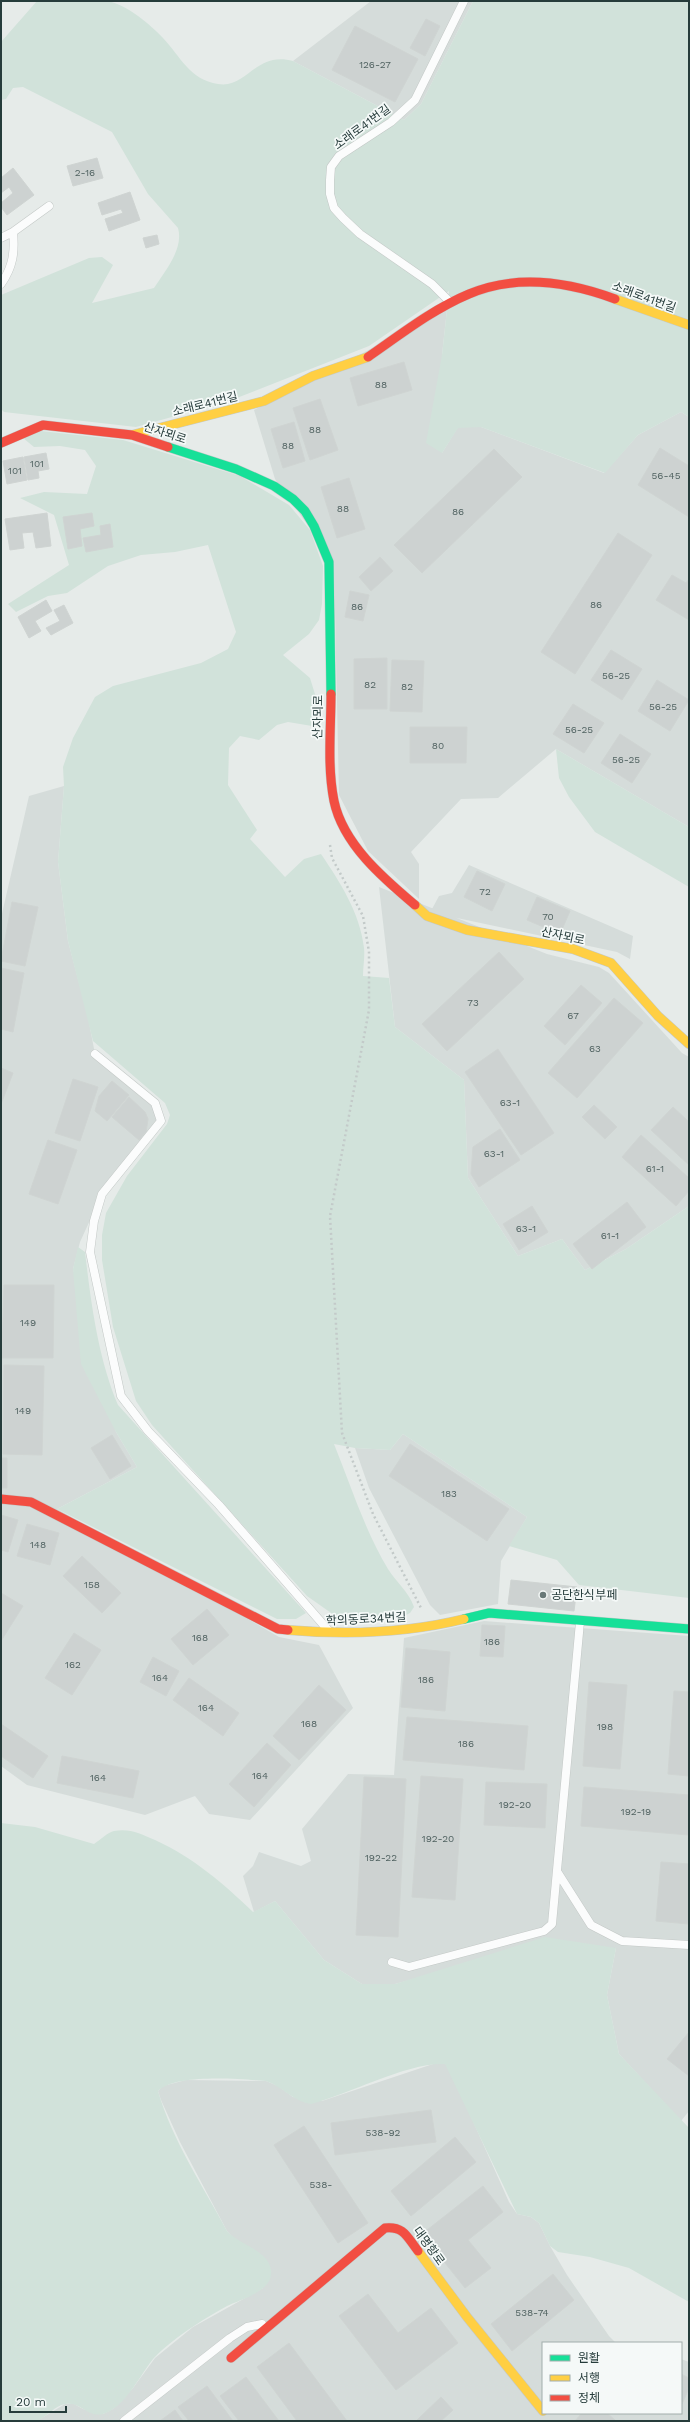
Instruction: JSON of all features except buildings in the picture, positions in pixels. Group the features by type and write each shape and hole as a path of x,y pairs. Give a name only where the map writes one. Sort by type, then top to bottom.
{"street":[{"name":"소래로41번길","path":"132,435 264,401 313,376 366,358 451,302 496,285 532,282 567,284 591,290 689,325"},
{"name":"산자뫼로","path":"1,443 43,425 132,435 257,478 293,499 305,511 314,526 329,562 331,580 330,745 334,802 341,822 353,842 388,882 411,904 427,916 445,924 573,949 611,963 658,1016 689,1044"},
{"name":"학의동로34번길","path":"1,1499 31,1502 278,1629 331,1634 431,1628 489,1613 689,1630"},
{"name":"대명항로","path":"231,2358 385,2228 395,2227 403,2231 467,2317 542,2411"}],"lane":[{"name":"소래로41번길","path":"451,302 432,284 360,234 343,218 334,208 330,194 330,180 331,167 339,156 392,122 415,100 464,1"},
{"path":"1,238 13,232 49,206"},
{"path":"1,284 9,273 15,250 13,232"},
{"path":"95,1054 155,1103 161,1122 102,1194 94,1221 90,1252 121,1396 148,1431 219,1505 331,1634"},
{"path":"392,1962 409,1967 544,1931 552,1924 558,1873 580,1621"},
{"path":"558,1873 591,1925 622,1941 689,1945"},
{"path":"124,2421 230,2338 247,2327 261,2324 271,2324"}],"path":[{"path":"329,843 332,858 363,916 369,952 368,1010 330,1216 342,1433 373,1514 431,1628"}],"shaded area":[{"path":"37,1 108,1 123,6 152,27 186,66 200,78 208,82 228,84 237,81 260,65 269,61 280,59 293,61 404,120 421,104 473,1 689,1 689,417 681,412 638,435 605,473 481,427 458,428 442,453 426,443 442,355 449,291 369,346 229,401 136,427 4,412 1,409 1,295 89,258 102,257 113,265 92,303 154,288 176,252 179,236 178,228 148,194 112,132 23,87 13,88 6,99 1,100 1,42"},
{"path":"371,1 473,1 421,104 404,120 293,61"},
{"path":"447,309 442,355 442,453 458,427 481,427 604,473 638,435 681,412 689,417 689,827 556,749 498,798 461,799 411,852 419,864 419,899 368,851 339,795 334,562 275,479 254,410"},
{"path":"41,431 123,440 240,476 289,505 310,530 323,566 322,604 319,620 309,634 283,655 310,678 323,720 312,726 288,722 277,725 259,740 240,736 229,748 228,785 257,830 250,839 285,877 304,859 321,854 342,887 354,910 362,935 364,948 363,976 389,978 395,1027 464,1080 468,1178 518,1256 562,1239 585,1270 626,1249 689,1206 689,1598 579,1585 557,1560 509,1546 527,1517 403,1434 390,1450 355,1448 334,1444 372,1539 391,1574 406,1592 414,1607 410,1613 400,1618 334,1615 307,1596 152,1425 136,1401 113,1327 102,1260 102,1235 106,1213 127,1176 167,1124 170,1115 165,1103 93,1041 68,941 58,862 64,786 63,767 73,738 95,697 113,686 201,663 228,649 236,632 208,545 175,552 141,555 108,566 67,593 48,596 16,612 8,604 69,565 54,515 20,498 44,492 87,494 96,466 85,450 60,446 34,447 23,438"},
{"path":"556,749 689,827 689,887 595,832 569,797 559,778"},
{"path":"64,786 58,862 68,941 88,1017 95,1054 155,1103 161,1121 102,1194 80,1242 73,1269 116,1432 137,1467 57,1509 279,1637 319,1645 353,1708 250,1820 209,1814 195,1796 145,1815 27,1785 1,1766 1,918 29,796"},
{"path":"469,865 633,936 630,959 617,952 457,918 432,909 439,896 452,893"},
{"path":"379,887 547,954 599,967 609,973 682,1053 689,1057 689,1206 626,1249 585,1270 562,1239 518,1256 468,1178 464,1080 395,1027"},
{"path":"78,1247 85,1252 100,1349 118,1405 306,1613 296,1619 277,1619 57,1509 137,1467 116,1432 81,1364 73,1269"},
{"path":"403,1434 527,1517 501,1561 498,1604 440,1615 430,1605 369,1488 355,1448 390,1450"},
{"path":"484,1621 689,1636 689,2111 681,2121 619,2054 607,1995 616,1948 443,1971 395,1984 362,1984 324,1960 275,1901 254,1912 243,1876 253,1866 259,1852 301,1866 311,1861 302,1829 348,1774 394,1775 404,1638"},
{"path":"1,1823 35,1827 94,1844 109,1833 120,1830 135,1832 155,1840 195,1863 231,1891 253,1912 275,1901 324,1960 362,1984 395,1984 545,1937 616,1948 607,1995 619,2054 689,2128 689,2302 629,2268 590,2257 558,2252 550,2246 539,2223 531,2217 517,2214 445,2064 430,2065 396,2073 311,2104 293,2097 266,2081 210,2078 194,2079 167,2085 158,2091 171,2127 227,2231 265,2258 269,2263 271,2277 262,2289 227,2306 172,2341 153,2359 125,2398 111,2411 98,2415 88,2412 76,2405 66,2404 58,2407 37,2421 1,2421"},
{"path":"436,2063 446,2064 451,2072 509,2202 517,2214 531,2217 539,2223 550,2246 567,2275 609,2336 615,2342 542,2342 542,2414 682,2414 682,2359 689,2362 689,2421 37,2421 65,2404 74,2404 83,2409 103,2414 113,2409 133,2388 155,2358 193,2327 263,2288 257,2252 234,2239 227,2231 180,2142 158,2091 163,2086 186,2080 266,2081 278,2086 293,2097 322,2101"}],"traffic: fast":[{"path":"168,447 236,469 274,486 293,499 305,511 314,526 329,562 331,694"},
{"path":"464,1619 489,1613 689,1629"}],"traffic: slow":[{"path":"615,299 689,325"},
{"path":"132,435 264,401 313,376 368,357"},
{"path":"415,905 427,916 467,930 573,949 611,963 658,1016 689,1044"},
{"path":"288,1630 310,1632 377,1632 442,1624 464,1619"},
{"path":"418,2251 467,2317 542,2410"}],"traffic: jam":[{"path":"368,357 443,307 469,294 487,288 524,282 542,283 579,288 615,299"},
{"path":"1,443 43,425 132,435 168,447"},
{"path":"331,694 331,774 334,801 339,817 346,832 366,859 378,872 415,905"},
{"path":"1,1499 31,1502 278,1629 288,1630"},
{"path":"231,2358 385,2228 397,2229 401,2231 408,2237 418,2251"}],"place":[{"name":"공단한식부페","path":"543,1595"}]}
